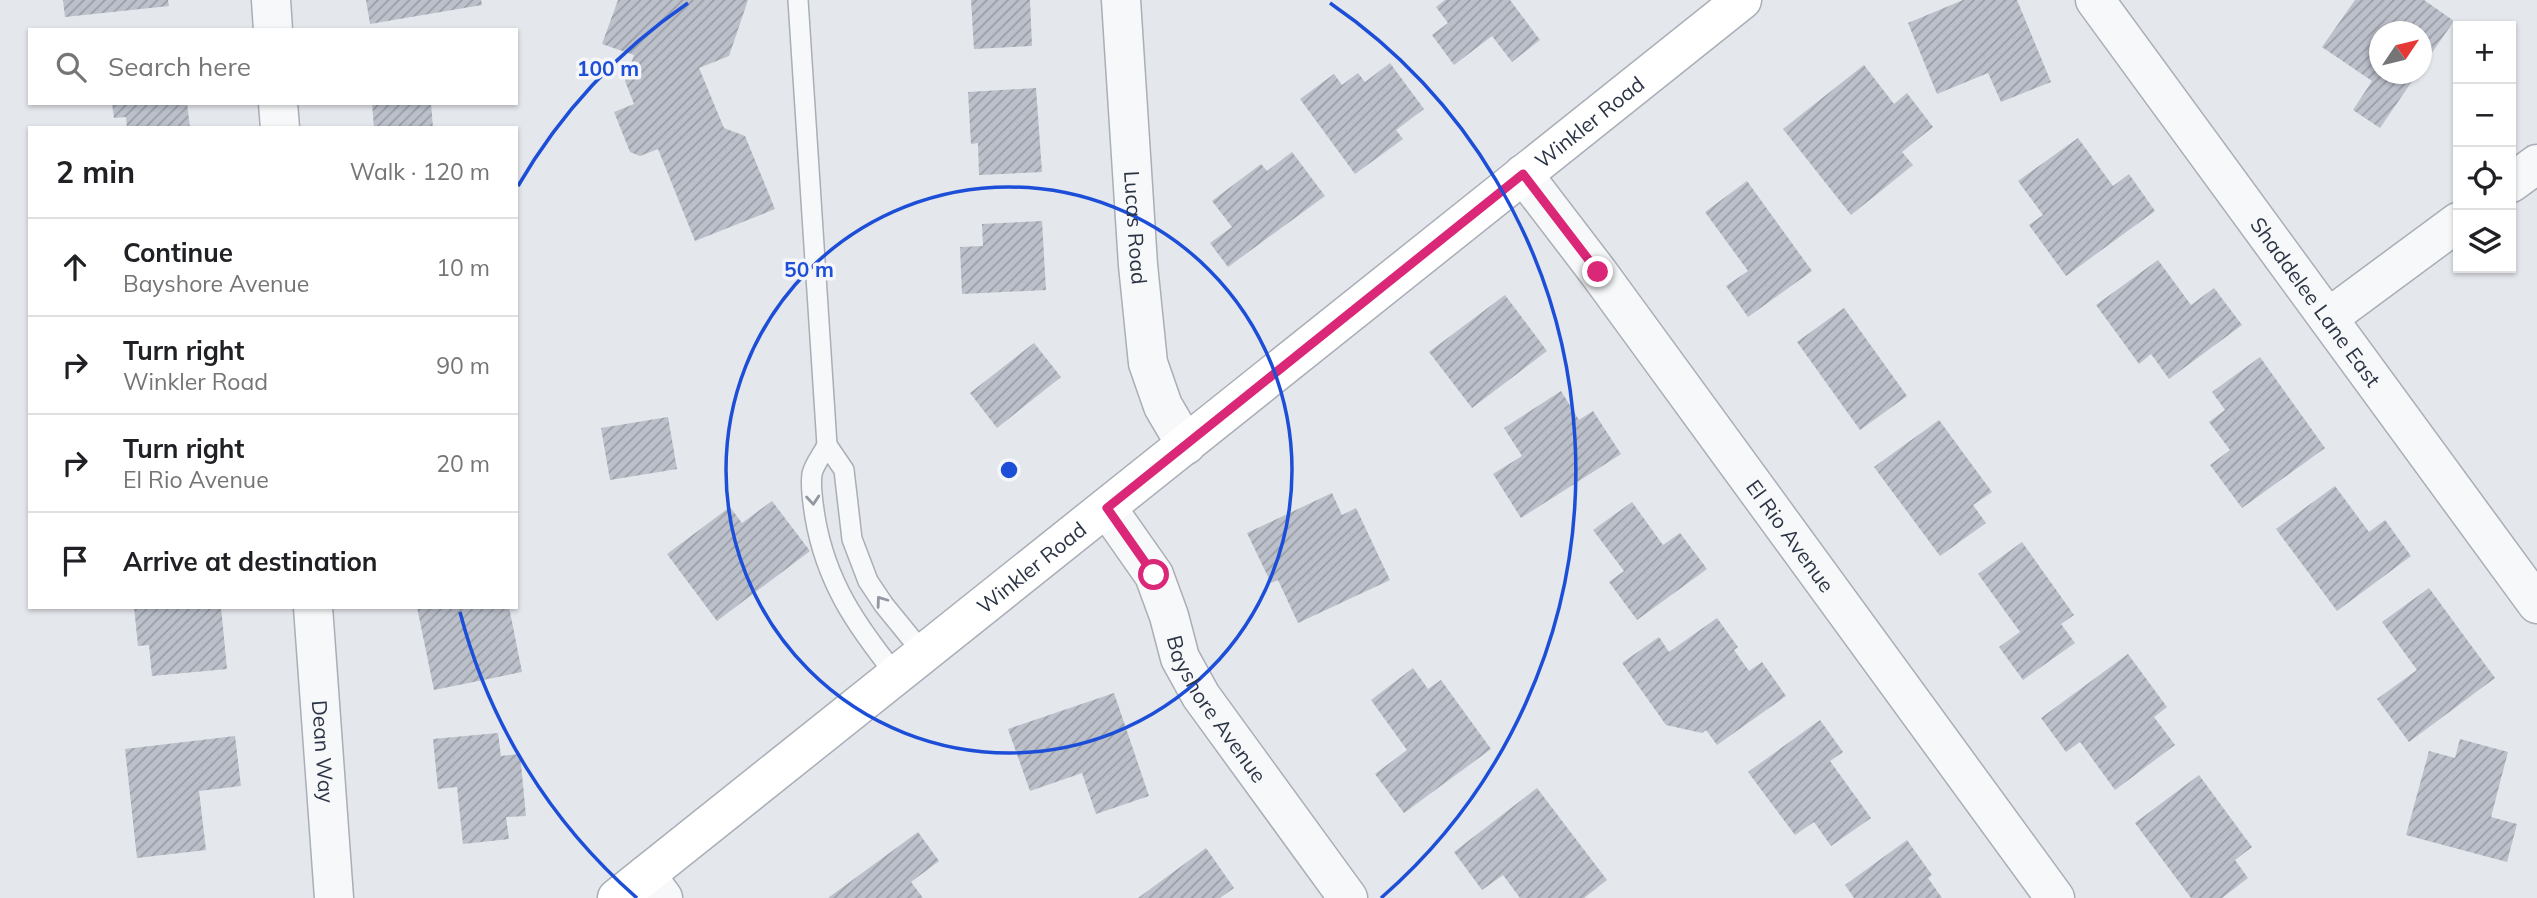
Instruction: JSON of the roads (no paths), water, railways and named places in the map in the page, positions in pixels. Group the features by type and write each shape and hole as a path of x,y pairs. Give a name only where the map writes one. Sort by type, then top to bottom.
{"street":[{"path":"271,0 273,28"},
{"name":"Lucas Road","path":"1121,0 1138,265 1148,363 1163,406 1186,445"},
{"name":"Winkler Road","path":"617,898 655,886 910,665 1742,0"},
{"name":"Shaddelee Lane East","path":"2095,0 2537,604"},
{"path":"278,105 280,126"},
{"path":"2516,179 2537,164"},
{"name":"El Rio Avenue","path":"1523,174 1598,272 2055,898"},
{"path":"2328,318 2453,226"},
{"name":"Bayshore Avenue","path":"1107,508 1154,575 1180,658 1201,696 1348,898"},
{"name":"Dean Way","path":"313,609 334,898"}],"lane":[{"path":"798,0 827,445 844,470 852,539 868,582 884,606 910,665"},
{"path":"827,445 812,471 812,498 818,537 828,572 846,606 910,665"}]}
